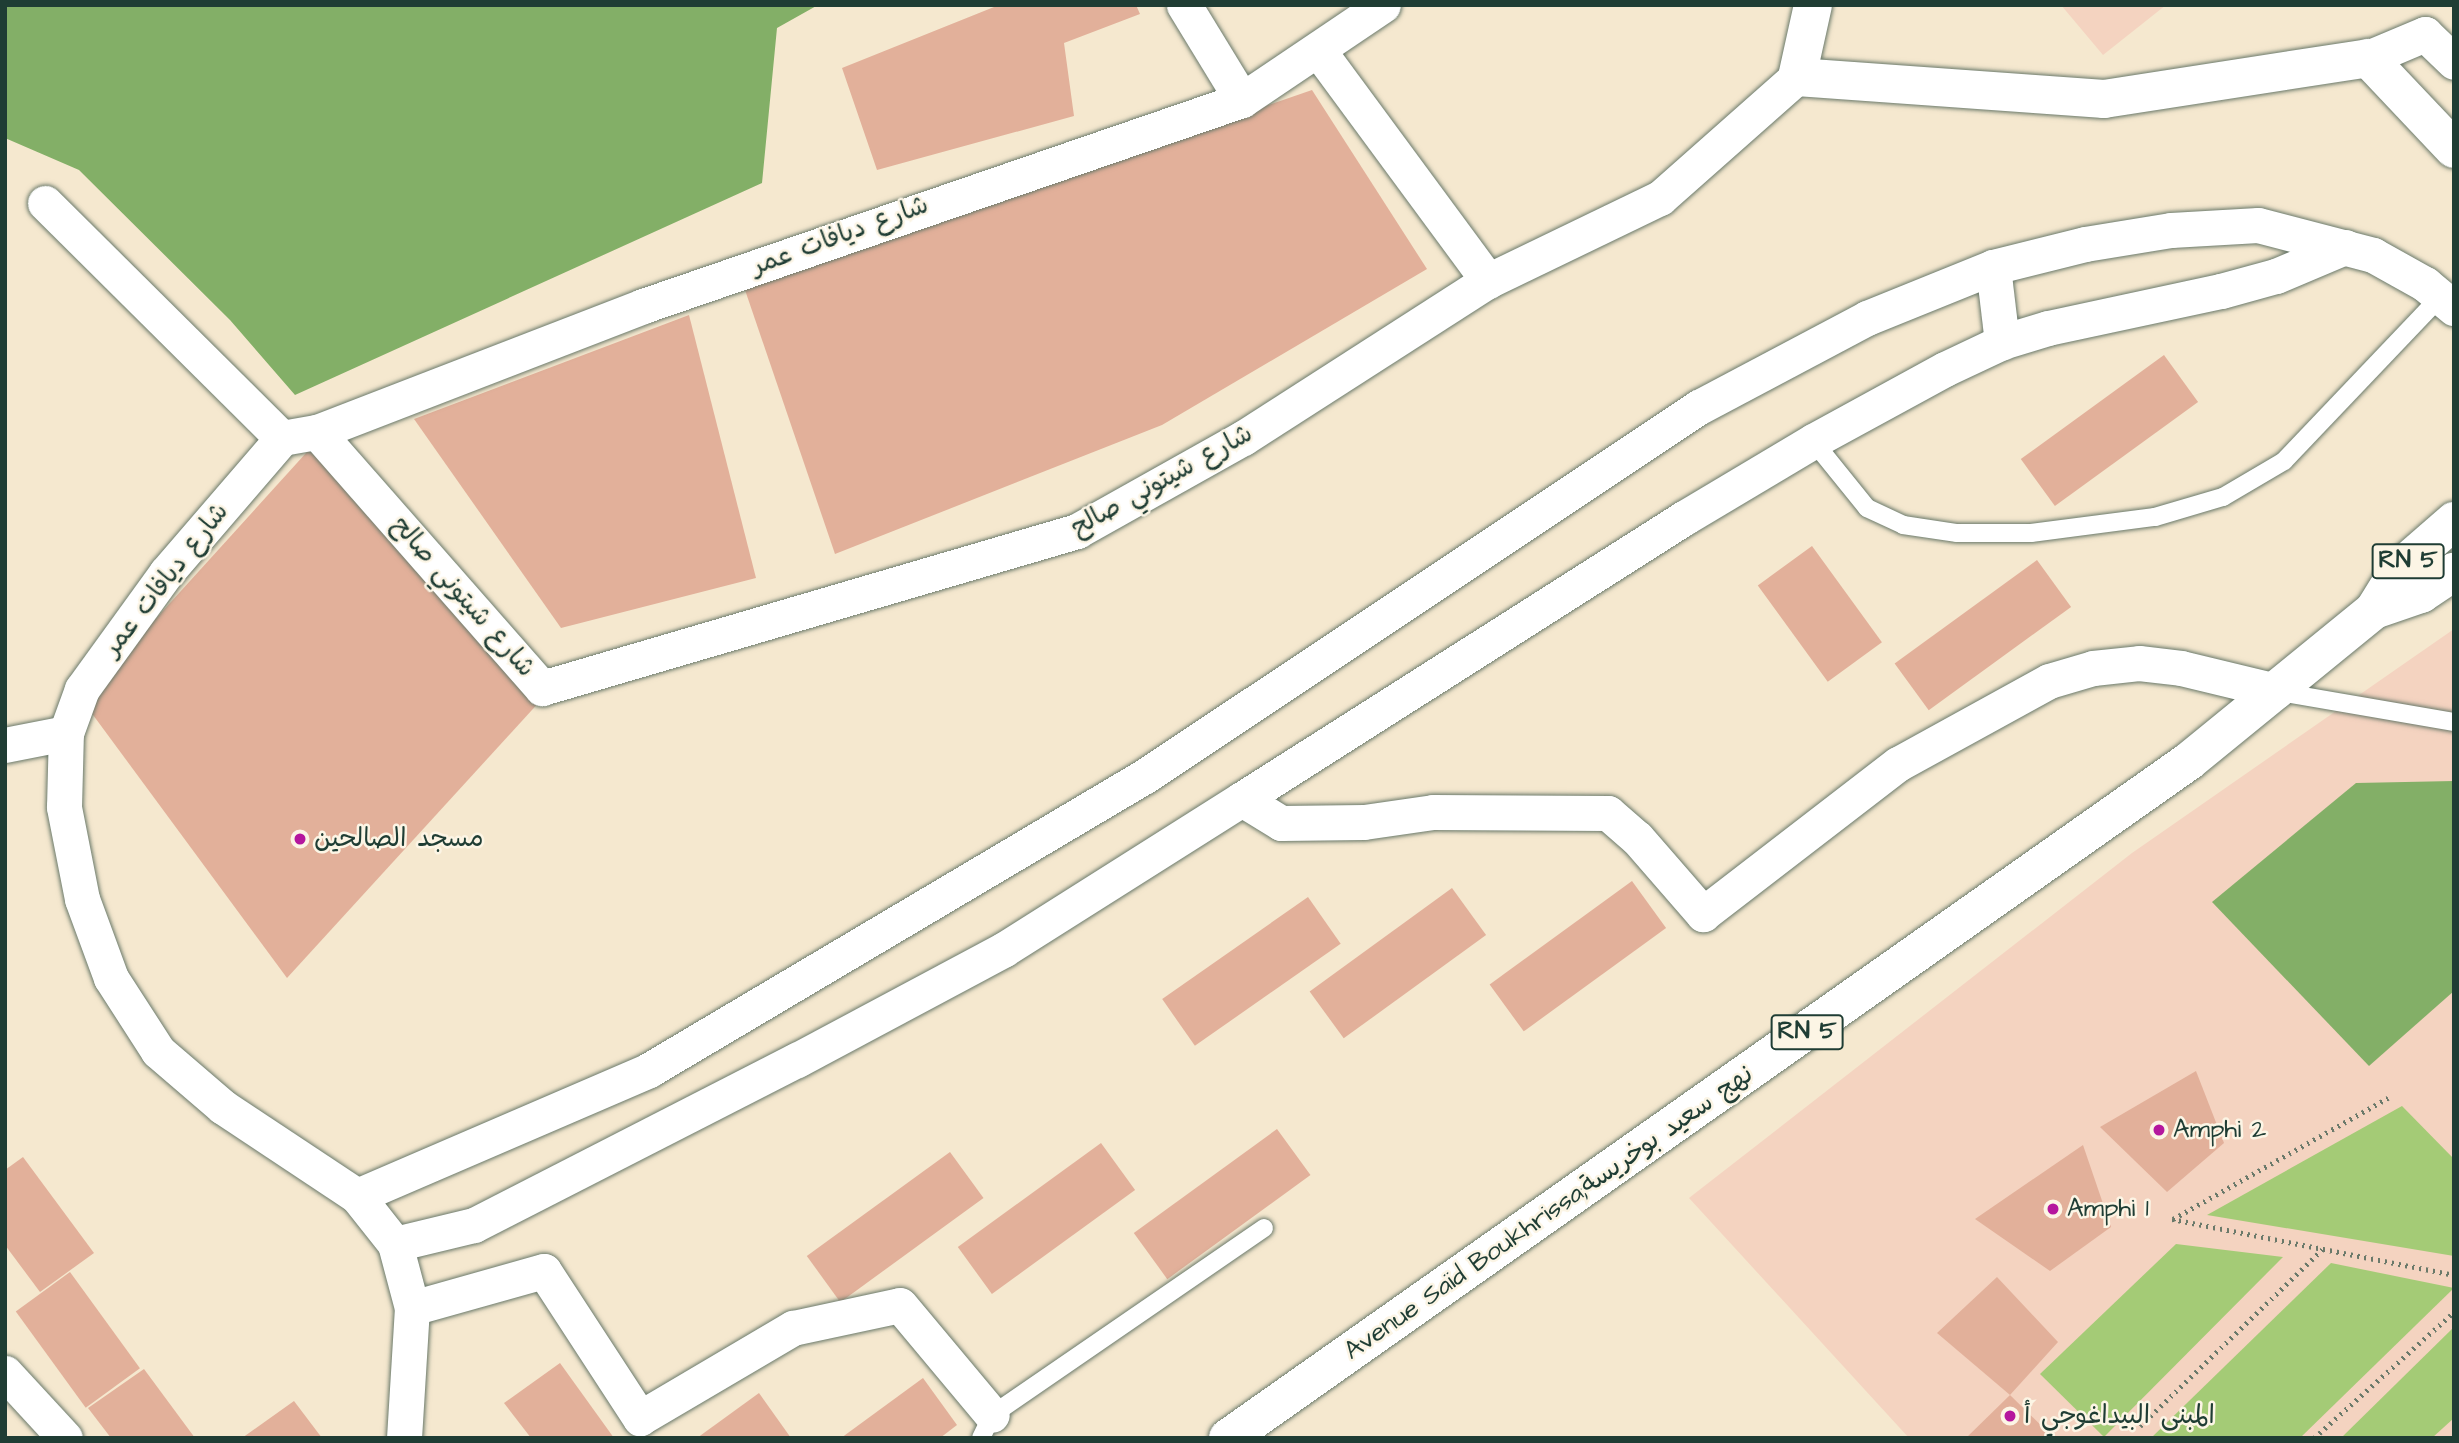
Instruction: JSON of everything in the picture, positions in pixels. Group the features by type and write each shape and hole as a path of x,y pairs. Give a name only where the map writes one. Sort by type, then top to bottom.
{"main road":[{"path":"1813,5 1797,77 2104,99 2368,58 2454,149"},
{"name":"Avenue Saïd Boukhrissa;نهج سعيد بوخريسة","path":"1228,1438 2112,819 2276,691 2374,610 2400,568 2454,521"},
{"name":"Avenue Saïd Boukhrissa;نهج سعيد بوخريسة","path":"2374,610 2421,594 2454,572"}],"street":[{"path":"1184,5 1242,100"},
{"name":"شارع ديافات عمر","path":"395,1244 357,1196 223,1107 158,1051 111,978 82,899 64,807 66,733 82,689 166,573 282,438 317,432 643,306 1242,100 1383,5"},
{"path":"2368,58 2425,34 2454,62"},
{"path":"1318,50 1488,281"},
{"name":"شارع شيتوني صالح","path":"317,432 542,688 1077,531 1243,438 1488,281 1660,198 1797,77"},
{"path":"45,203 282,438"},
{"path":"357,1196 649,1070 1145,776 1699,407 1867,318 1993,267 2085,244 2171,230 2258,225 2372,255 2447,303"},
{"path":"404,1438 412,1308 395,1244 474,1225 797,1060 1003,950 1388,703 1813,441 2002,342 2265,279 2345,247"},
{"path":"1993,267 2002,342"},
{"path":"1242,799 1281,823 1363,822 1433,813 1608,813 1637,838 1703,914 1898,764 2049,681 2094,668 2139,663 2181,668 2276,691"},
{"path":"5,745 66,733"},
{"path":"412,1308 544,1271 640,1418 793,1328 900,1306 986,1427"},
{"path":"5,1373 65,1438"}],"lane":[{"path":"1813,441 1867,508 1903,525 1957,533 2031,533 2155,517 2223,497 2284,461 2447,303"},
{"path":"2276,691 2454,722"},
{"path":"986,1427 1264,1228"}],"path":[{"path":"2388,1098 2172,1219 2325,1247 2454,1275"},
{"path":"2140,1426 2325,1247"},
{"path":"2314,1438 2454,1312"}],"shaded area":[{"path":"2061,5 2166,5 2103,55"},
{"path":"2454,629 2454,1438 1909,1438 1689,1198 2132,853"}],"green space":[{"path":"5,5 818,5 777,28 762,183 295,395 230,320 79,170 5,138"},
{"path":"2454,781 2454,991 2369,1066 2212,902 2356,783"},
{"path":"2402,1106 2454,1159 2454,1256 2207,1215"},
{"path":"2176,1244 2283,1257 2104,1437 2040,1374"},
{"path":"2331,1263 2454,1288 2300,1438 2151,1438"},
{"path":"2454,1327 2454,1418 2432,1438 2341,1438"}],"building":[{"path":"999,5 1136,5 1140,14 1064,43 1074,116 877,170 842,68"},
{"path":"1312,90 1427,269 1162,425 835,554 744,287"},
{"path":"689,315 756,578 561,628 414,419"},
{"path":"2164,355 2198,402 2055,506 2021,459"},
{"name":"مسجد الصالحين","path":"316,442 542,699 287,978 82,700"},
{"path":"1812,546 1882,642 1828,682 1758,585"},
{"path":"2037,560 2071,607 1929,710 1895,663"},
{"path":"1632,881 1666,928 1524,1031 1490,984"},
{"path":"1452,888 1486,935 1344,1038 1310,991"},
{"path":"1308,897 1341,944 1195,1046 1162,999"},
{"path":"2196,1071 2224,1143 2167,1192 2100,1127"},
{"path":"1277,1129 1311,1175 1167,1279 1134,1233"},
{"path":"1101,1143 1135,1190 992,1294 958,1247"},
{"path":"2083,1145 2111,1227 2050,1271 1975,1219"},
{"path":"950,1152 984,1198 840,1302 807,1256"},
{"path":"23,1157 94,1253 40,1292 5,1245 5,1170"},
{"path":"70,1272 140,1368 86,1408 16,1311"},
{"path":"1997,1277 2058,1342 2010,1395 1937,1333"},
{"path":"560,1363 614,1438 531,1438 504,1403"},
{"path":"144,1369 195,1438 111,1438 88,1408"},
{"path":"923,1378 957,1425 940,1438 841,1438"},
{"path":"759,1393 791,1438 697,1438"},
{"name":"المبنى البيداغوجي أ","path":"2010,1395 2054,1438 1966,1438"},
{"path":"294,1401 322,1438 242,1438"}],"place":[{"name":"مسجد الصالحين","path":"300,839"},
{"name":"Amphi 2","path":"2159,1130"},
{"name":"Amphi 1","path":"2053,1209"},
{"name":"المبنى البيداغوجي أ","path":"2010,1416"}]}
